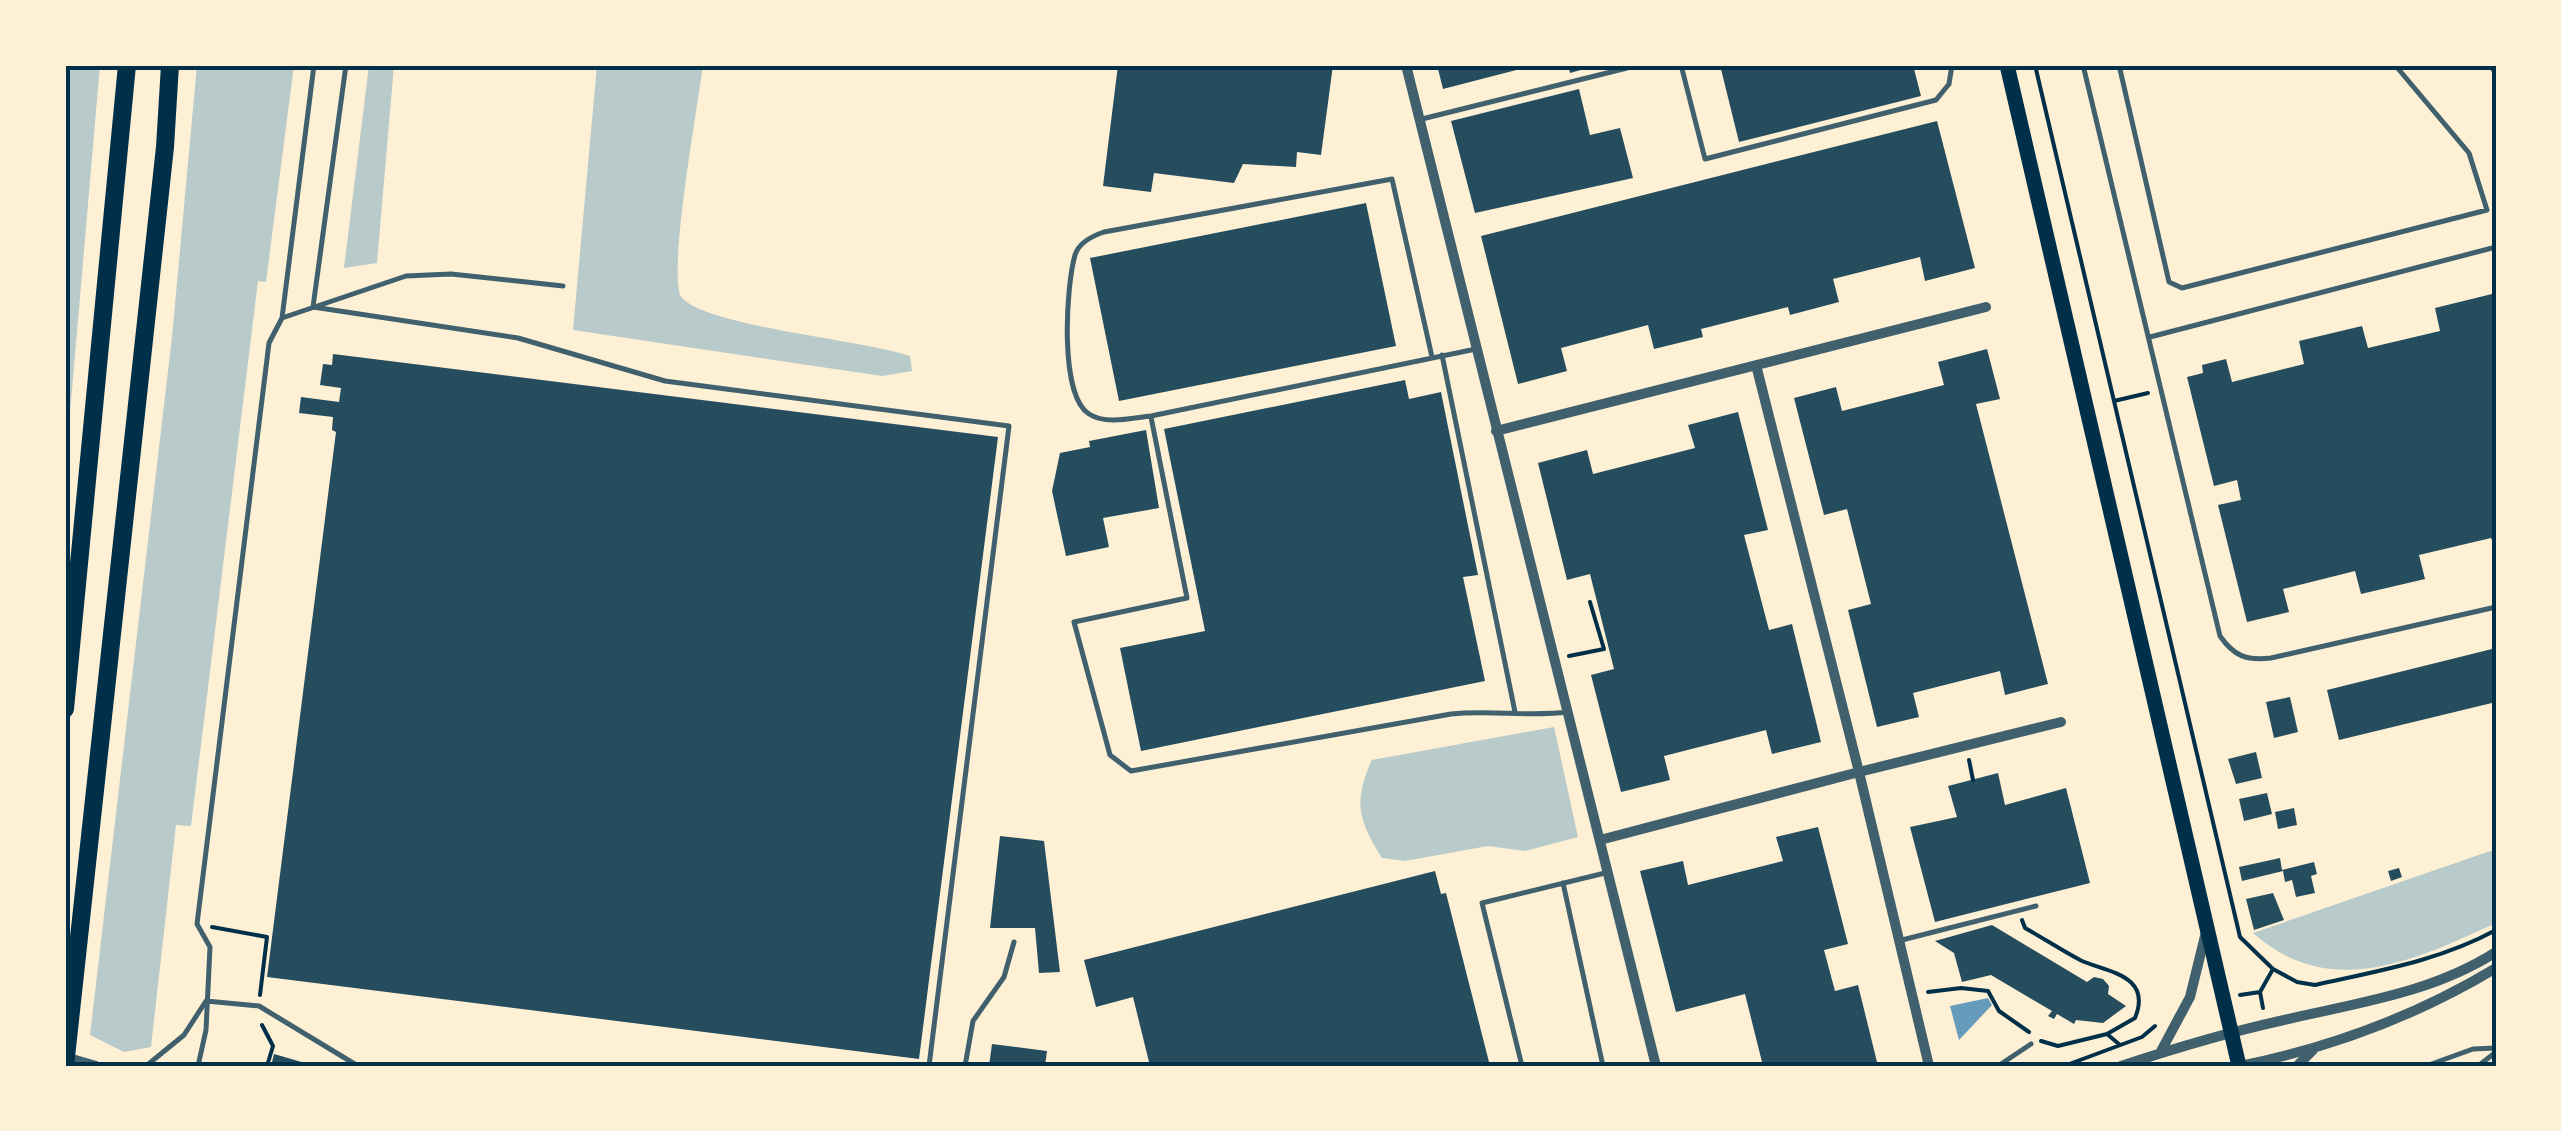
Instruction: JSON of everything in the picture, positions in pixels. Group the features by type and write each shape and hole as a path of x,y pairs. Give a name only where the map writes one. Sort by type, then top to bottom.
{"highway":[{"path":"65,709 127,65"},
{"path":"65,1066 159,206 170,65"}],"main road":[{"path":"2007,65 2240,1066"}],"street":[{"path":"1406,65 1656,1066"},
{"path":"1496,431 1986,307"},
{"path":"1756,365 1929,1066"},
{"path":"1600,840 2060,722"},
{"path":"2160,1053 2190,998 2207,926"},
{"path":"2121,1066 2231,1032 2426,988 2467,971 2496,952"},
{"path":"2240,1066 2317,1046 2444,999 2496,968"},
{"path":"2297,1066 2317,1046"},
{"path":"65,1057 96,1066"}],"lane":[{"path":"198,1066 206,1030 210,947 197,924 269,343 282,318 314,65"},
{"path":"313,307 346,65"},
{"path":"1680,65 1705,158 1936,100 1948,84 1952,65"},
{"path":"2083,65 2220,636 2232,653 2252,660 2271,658 2496,607"},
{"path":"2118,65 2169,282 2182,288 2487,210 2469,153 2396,65"},
{"path":"1419,120 1627,68"},
{"path":"1432,357 1392,179 1104,232 1088,237 1076,253 1068,348 1072,388 1078,404 1091,415 1108,420 1150,416 1476,349"},
{"path":"2150,337 2496,247"},
{"path":"282,318 406,276 451,274 563,286"},
{"path":"313,307 518,338 665,381 1009,426 929,1066"},
{"path":"1442,356 1515,712"},
{"path":"1150,416 1186,598 1074,622 1110,756 1118,764 1131,771 1451,714 1515,712 1537,716 1568,712"},
{"path":"1522,1066 1482,903 1608,872"},
{"path":"1563,882 1603,1066"},
{"path":"1899,941 2036,906"},
{"path":"965,1066 973,1021 1004,977 1014,942"},
{"path":"206,1000 258,1006 358,1066"},
{"path":"146,1066 176,1044 206,1000"},
{"path":"1998,1066 2031,1044"},
{"path":"2426,1066 2472,1049 2496,1050"},
{"path":"2478,1066 2496,1050"}],"path":[{"path":"2035,65 2240,937 2274,969 2297,982 2314,984 2420,962 2464,948 2496,930"},
{"path":"2114,401 2162,389"},
{"path":"1554,659 1604,649 1590,602"},
{"path":"1965,746 1974,780"},
{"path":"1912,994 1961,988 1988,991 1999,1011 2043,1042 2058,1046 2107,1034 2135,1018 2139,1002 2133,984 2108,966 2084,962 2025,928 2018,911"},
{"path":"197,924 267,937 258,1006 264,1034 273,1046 267,1066"},
{"path":"2260,992 2274,969"},
{"path":"2107,1034 2120,1045"}],"shaded area":[{"path":"65,65 100,65 65,471"},
{"path":"197,65 294,65 266,282 258,281 191,826 176,825 151,1047 124,1052 90,1035 172,337"},
{"path":"369,65 394,65 377,263 344,268"},
{"path":"597,65 703,65 678,259 682,298 698,308 754,325 910,356 912,371 882,376 573,330"},
{"path":"1554,727 1578,837 1525,851 1488,846 1405,861 1382,858 1361,810 1362,787 1372,760"},
{"path":"2496,849 2496,923 2403,961 2342,970 2312,965 2282,954 2253,933"}],"water":[{"path":"1988,998 1992,1005 1959,1040 1950,1006"}],"building":[{"path":"1118,65 1333,65 1321,155 1297,152 1296,167 1243,164 1234,183 1154,173 1151,192 1103,186"},
{"path":"1437,65 1532,65 1532,66 1443,89"},
{"path":"1568,65 1595,65 1595,66 1570,73"},
{"path":"1720,65 1913,65 1921,96 1739,142"},
{"path":"1579,89 1590,135 1620,128 1633,178 1475,213 1451,121"},
{"path":"1937,121 1975,268 1925,281 1920,257 1833,279 1839,302 1790,315 1788,307 1701,329 1703,337 1654,349 1648,325 1561,348 1567,371 1518,384 1481,236"},
{"path":"1366,203 1396,346 1119,401 1090,258"},
{"path":"2496,293 2496,550 2491,538 2419,555 2425,579 2361,594 2355,571 2283,589 2289,612 2247,622 2218,505 2241,500 2237,480 2214,486 2187,377 2203,373 2202,365 2226,359 2232,382 2304,364 2299,341 2362,326 2368,348 2440,331 2435,308"},
{"path":"1987,349 2000,399 1976,404 2048,684 2005,695 2000,671 1913,693 1919,717 1877,727 1848,610 1871,604 1847,509 1824,515 1794,398 1836,387 1842,411 1944,385 1938,362"},
{"path":"333,354 998,437 919,1059 267,977 336,432 332,430 333,417 299,413 301,397 339,402 341,388 320,385 323,364 332,365"},
{"path":"1405,380 1409,399 1441,392 1478,575 1463,577 1485,681 1141,751 1120,648 1205,631 1164,429"},
{"path":"1738,412 1768,530 1744,535 1769,630 1792,624 1821,742 1772,754 1766,730 1664,756 1670,780 1621,792 1591,675 1614,669 1590,574 1567,580 1538,463 1587,450 1593,474 1695,448 1688,425"},
{"path":"1146,430 1159,508 1103,518 1109,547 1066,556 1052,491 1060,453 1090,447 1089,441"},
{"path":"2496,648 2496,702 2339,740 2327,690"},
{"path":"2290,697 2298,732 2274,738 2266,702"},
{"path":"2256,752 2262,778 2236,784 2228,759"},
{"path":"1998,773 2005,805 2066,788 2090,883 1935,922 1910,827 1957,817 1948,786"},
{"path":"2267,793 2272,814 2244,821 2239,799"},
{"path":"2294,808 2297,825 2278,829 2275,812"},
{"path":"1818,827 1848,944 1824,950 1835,991 1858,985 1878,1066 1763,1066 1745,994 1676,1012 1640,871 1683,861 1688,885 1783,861 1776,837"},
{"path":"1000,836 1044,841 1060,972 1039,973 1035,928 990,928"},
{"path":"2280,858 2282,870 2314,862 2317,874 2311,876 2315,893 2296,897 2292,880 2285,882 2283,871 2242,881 2239,867"},
{"path":"2399,868 2402,877 2391,881 2388,871"},
{"path":"1435,871 1441,894 1446,893 1490,1066 1150,1066 1133,997 1096,1007 1084,960"},
{"path":"2273,893 2284,920 2254,930 2246,899"},
{"path":"1992,925 2087,982 2094,977 2103,979 2109,986 2108,994 2126,1006 2103,1023 2076,1020 2074,1024 2057,1014 2054,1019 2048,1016 2052,1011 1991,975 1962,982 1954,953 1935,941"},
{"path":"992,1044 1047,1051 1045,1066 989,1066"},
{"path":"274,1054 312,1065 312,1066 271,1066"}]}
